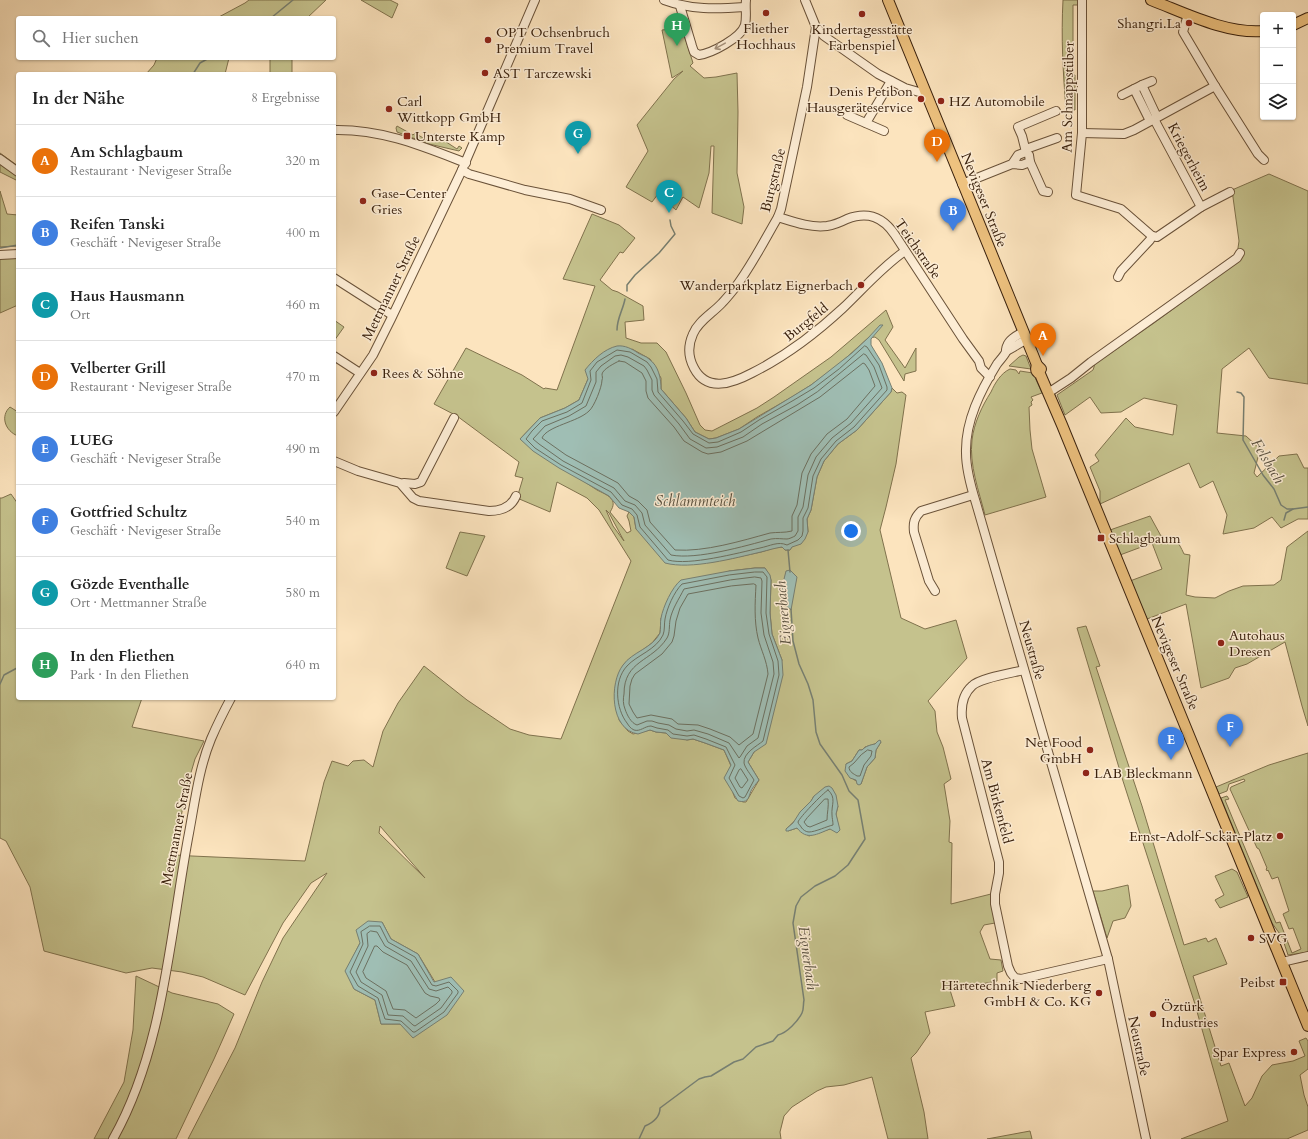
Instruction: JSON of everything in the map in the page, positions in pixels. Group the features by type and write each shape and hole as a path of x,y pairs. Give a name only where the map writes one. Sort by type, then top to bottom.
{"main road":[{"name":"Nevigeser Straße","path":"888,0 962,184 1308,1026"},
{"path":"1152,0 1217,24 1250,32 1260,31"},
{"path":"1296,24 1308,18"}],"street":[{"name":"Mettmanner Straße","path":"336,409 373,355 464,166 535,0"},
{"path":"664,0 680,6 706,8 746,4 745,23 739,35 710,52 699,55 694,52 680,6"},
{"path":"805,0 816,27 824,36 864,66 905,88 926,94"},
{"name":"Am Schnappstüber","path":"1082,0 1082,132 1076,195 1121,209 1152,236"},
{"path":"1188,14 1183,32 1258,154 1264,160"},
{"name":"Burgstraße","path":"708,382 699,376 692,364 689,350 692,335 735,288 778,217 807,87 816,27"},
{"path":"866,123 891,81"},
{"path":"1122,95 1152,81"},
{"name":"Kriegerheim","path":"1082,132 1124,134 1215,86"},
{"name":"Kriegerheim","path":"1138,87 1201,207"},
{"path":"1048,192 1042,191 1018,127 1056,111"},
{"path":"847,115 884,131"},
{"path":"336,130 368,132 397,138 464,166 469,174 524,190 564,198 601,210"},
{"path":"1012,164 1018,155 1057,138"},
{"path":"0,159 16,171"},
{"path":"962,184 1012,164 1022,165 1030,162"},
{"path":"1118,277 1121,271 1152,236 1157,237 1201,207 1230,192"},
{"name":"Teichstraße","path":"778,217 810,226 827,226 852,217 868,215 874,216 884,222 890,228 979,361 981,368 990,377"},
{"name":"Burgfeld","path":"708,382 720,384 734,382 776,362 822,327 905,251"},
{"path":"1048,393 1237,258 1240,252"},
{"path":"0,255 16,254"},
{"path":"336,279 392,315"},
{"name":"Neustraße","path":"1025,336 1006,351 994,369 971,417 966,436 966,464 973,495 1108,959 1146,1139"},
{"path":"336,357 360,373"},
{"name":"Teichstraße","path":"979,361 994,369"},
{"path":"404,483 415,484 421,482 454,418"},
{"path":"336,462 358,471 400,483 413,498 419,501 497,511 508,507 516,496"},
{"path":"935,591 929,581 914,532 913,524 916,516 921,511 973,495"},
{"name":"Am Birkenfeld","path":"1024,670 981,681 972,686 961,705 962,718 999,862 995,904 1008,966 1015,978 1021,979 1108,959"},
{"name":"Mettmanner Straße","path":"113,1139 132,1099 144,1067 163,988 180,880 204,762 211,740 230,700"},
{"path":"1282,962 1308,956"}],"shaded area":[{"path":"249,0 326,0 309,16 221,16"},
{"path":"361,0 390,0 398,4 392,18"},
{"path":"1063,0 1079,0 1078,5 1073,5 1073,75 1075,75 1075,110 1066,109 1062,28"},
{"path":"682,28 693,63 690,66 704,78 737,73 737,173 744,207 742,224 712,213 714,146 711,146 709,173 699,208 683,197 676,210 658,194 652,202 626,187 648,151 637,125 674,79 683,71 672,78 662,30"},
{"path":"156,60 228,60 226,72 148,72"},
{"path":"270,60 292,60 292,72 270,72"},
{"path":"397,126 413,135 415,133 428,141 434,134 457,149 459,146 462,148 459,151 429,144 397,132"},
{"path":"0,153 16,165 16,180 0,172"},
{"path":"1269,174 1308,191 1308,384 1269,378 1249,348 1222,369 1217,433 1246,436 1260,449 1254,473 1257,477 1279,456 1297,454 1304,468 1308,468 1308,519 1298,519 1281,528 1272,517 1254,528 1223,534 1227,515 1213,481 1200,488 1189,463 1100,504 1100,491 1090,467 1099,461 1095,455 1126,418 1135,427 1173,435 1177,405 1144,398 1121,412 1101,413 1090,397 1065,415 1057,395 1093,370 1095,364 1232,266 1237,255 1239,241 1232,190"},
{"path":"0,191 7,214 16,215 16,246 0,247"},
{"path":"592,214 619,225 635,238 623,253 620,252 600,280 612,290 643,306 644,320 625,322 626,338 641,343 657,343 666,352 700,425 705,430 712,431 757,408 774,397 831,357 886,310 893,327 885,340 905,368 916,348 916,371 905,374 904,381 879,340 875,337 868,338 837,366 811,385 739,429 716,438 709,439 695,432 686,418 661,389 661,378 650,359 632,349 588,379 579,400 565,408 540,418 520,439 611,498 613,504 610,512 627,533 631,531 627,516 629,512 634,517 636,529 644,537 728,559 774,548 783,547 785,550 790,550 792,546 808,532 807,519 811,510 817,477 824,461 838,444 857,430 891,392 892,388 897,393 902,392 906,395 896,464 880,530 901,618 925,629 956,620 967,658 928,701 935,711 937,732 943,747 951,779 944,784 950,821 949,842 952,843 951,904 991,894 995,923 984,925 980,932 990,959 1001,960 1003,971 997,973 997,981 950,990 955,1006 925,1012 930,1033 911,1058 924,1112 928,1139 888,1139 872,1077 844,1085 826,1087 792,1107 784,1116 780,1132 781,1139 188,1139 235,1048 262,982 283,938 327,873 311,883 283,923 245,995 203,977 182,972 152,968 126,973 44,951 30,887 6,841 0,838 0,498 11,494 16,501 16,700 141,700 132,727 204,741 195,759 185,793 175,855 305,861 324,782 332,761 348,766 353,761 364,760 373,767 383,731 398,703 424,666 467,700 510,729 529,735 561,739 631,561 599,510 587,498 557,482 550,512 517,498 523,478 515,476 519,462 457,416 434,404 466,348 522,375 544,389 557,390 595,286 563,279","holes":["606,510 609,513 624,541 613,526","765,568 771,580 770,613 772,634 782,660 754,752 748,762 759,780 746,802 735,798 733,793 731,766 724,750 693,739 687,740 666,733 650,730 633,734 628,731 619,720 624,664 652,643 660,633 661,618 729,571","881,742 876,750 875,758 867,767 861,784 853,779 846,764 852,761 859,750 862,750 865,747","814,796 838,806 836,814 838,825 809,836 797,828 788,831 786,829 802,814","380,826 425,878 379,833","382,922 391,939 418,954 435,982 400,1024 381,1024 375,1000 354,989 346,971 360,943"]},
{"path":"0,256 16,256 16,306 0,313"},
{"path":"336,321 344,327 336,338"},
{"path":"1023,355 1026,356 1031,369 1009,366 1019,357"},
{"path":"1010,369 1016,370 1019,374 1020,371 1033,373 1042,393 1031,397 1033,400 1031,402 1032,405 1029,407 1032,449 1046,497 985,515 973,468 971,449 973,434 979,415 994,385 1001,376"},
{"path":"10,407 16,411 16,435 10,431 5,423 5,415"},
{"path":"1150,516 1161,536 1173,539 1178,543 1184,554 1190,555 1186,595 1195,597 1215,598 1243,586 1274,585 1281,580 1287,547 1308,531 1308,726 1285,642 1247,664 1235,668 1229,678 1201,688 1186,604 1147,619 1130,581 1162,569 1152,543 1120,555 1110,530"},
{"path":"460,532 485,536 467,576 446,568"},
{"path":"1086,626 1100,666 1096,667 1142,806 1184,945 1206,938 1208,942 1216,938 1227,964 1193,976 1221,1066 1229,1063 1245,1106 1252,1098 1262,1076 1272,1065 1293,1061 1305,1056 1299,1041 1306,1038 1308,1041 1308,1069 1300,1075 1308,1107 1308,1130 1287,1139 1181,1139 1228,1121 1194,1001 1123,781 1077,628"},
{"name":"Ernst-Adolf-Sckär-Platz","path":"1308,753 1308,952 1288,955 1282,937 1272,923 1221,798 1227,796 1229,799 1225,800 1276,923 1280,922 1292,953 1301,949 1293,928 1289,929 1283,914 1289,911 1278,877 1272,879 1268,870 1267,871 1259,849 1257,848 1230,789 1231,787 1245,781 1244,779 1229,784 1227,791 1219,794 1216,787 1269,765"},
{"path":"1232,869 1237,872 1248,897 1220,908 1215,900 1224,895 1215,876"},
{"path":"1128,885 1131,906 1125,918 1113,921 1107,938 1093,891 1102,891"},
{"path":"136,976 172,993 218,1004 234,1014 176,1139 94,1139 124,1082 133,1030"},
{"path":"1030,1131 1032,1139 987,1139"}],"water":[{"name":"Schlammteich","path":"880,325 883,325 871,339 871,345 882,363 892,388 891,392 857,430 838,444 824,461 817,477 811,510 807,519 808,532 801,544 792,547 790,550 785,550 782,547 726,560 700,564 676,565 665,563 636,529 634,517 629,512 619,508 609,496 559,468 533,451 520,439 540,418 565,408 579,400 588,379 585,370 599,355 612,347 623,346 646,357 652,362 659,373 661,389 686,418 695,432 709,439 716,438 739,429 811,385 852,353"},
{"path":"765,568 770,575 770,613 772,634 782,660 783,675 766,744 754,752 748,762 759,780 746,801 738,801 724,778 731,765 724,750 693,739 687,740 671,738 666,733 650,730 638,734 629,731 622,724 617,715 614,694 618,673 623,665 653,642 660,633 661,618 664,608 674,587 681,580 729,571"},
{"path":"790,570 797,577 791,610 783,603 782,587 786,571"},
{"path":"880,740 881,742 876,750 875,758 867,767 861,784 859,785 857,784 856,780 850,778 845,771 846,764 852,761 859,750 875,744"},
{"path":"829,786 836,795 838,806 836,814 840,830 837,833 830,829 812,835 805,834 797,828 786,831 786,829 793,823 800,812 814,796 825,787"},
{"path":"368,921 382,922 391,939 418,954 434,982 451,977 464,991 447,1015 413,1038 400,1024 381,1024 375,1000 354,989 345,971 360,943 356,930"}],"waterway":[{"path":"273,16 293,0"},
{"path":"194,72 200,63 205,60"},
{"path":"627,291 627,285 635,275 659,253 675,234 670,220"},
{"path":"0,248 16,245"},
{"path":"617,330 625,299"},
{"name":"Felsbach","path":"1237,392 1241,393 1244,397 1243,440 1263,475 1274,489 1281,505 1287,509 1293,509"},
{"name":"Felsbach","path":"1284,520 1286,513 1293,509 1308,507"},
{"name":"Eignerbach","path":"788,550 790,572"},
{"name":"Eignerbach","path":"639,1139 645,1126 653,1122 659,1115 660,1108 699,1079 711,1076 734,1062 743,1059 756,1047 773,1041 778,1035 798,1020 803,1011 804,1000 793,923 796,906 801,897 815,886 835,876 848,865 865,839 858,800 849,791 842,775 820,744 816,732 813,700 799,664 793,641 791,609"},
{"path":"0,684 4,675 16,669"}],"place":[{"name":"Fliether Hochhaus","path":"766,13"},
{"name":"Kindertagesstätte Farbenspiel","path":"862,14"},
{"name":"Shangri.La","path":"1189,23"},
{"name":"OPT Ochsenbruch Premium Travel","path":"488,40"},
{"name":"In den Fliethen","path":"677,46"},
{"name":"AST Tarczewski","path":"485,73"},
{"name":"Denis Petibon Hausgeräteservice","path":"921,99"},
{"name":"HZ Automobile","path":"941,101"},
{"name":"Carl Wittkopp GmbH","path":"389,109"},
{"name":"Unterste Kamp","path":"407,136"},
{"name":"Gözde Eventhalle","path":"578,154"},
{"name":"Velberter Grill","path":"937,162"},
{"name":"Gase-Center Gries","path":"363,201"},
{"name":"Haus Hausmann","path":"669,213"},
{"name":"Reifen Tanski","path":"953,231"},
{"name":"Wanderparkplatz Eignerbach","path":"861,285"},
{"name":"Am Schlagbaum","path":"1043,356"},
{"name":"Rees & Söhne","path":"374,373"},
{"name":"Schlagbaum","path":"1101,538"},
{"name":"Autohaus Dresen","path":"1221,643"},
{"name":"Gottfried Schultz","path":"1230,747"},
{"name":"Net Food GmbH","path":"1090,750"},
{"name":"LUEG","path":"1171,760"},
{"name":"LAB Bleckmann","path":"1086,773"},
{"name":"Ernst-Adolf-Sckär-Platz","path":"1280,836"},
{"name":"SVG","path":"1251,938"},
{"name":"Peibst","path":"1283,982"},
{"name":"Härtetechnik Niederberg GmbH & Co. KG","path":"1099,993"},
{"name":"Öztürk Industries","path":"1153,1014"},
{"name":"Spar Express","path":"1294,1052"}]}
